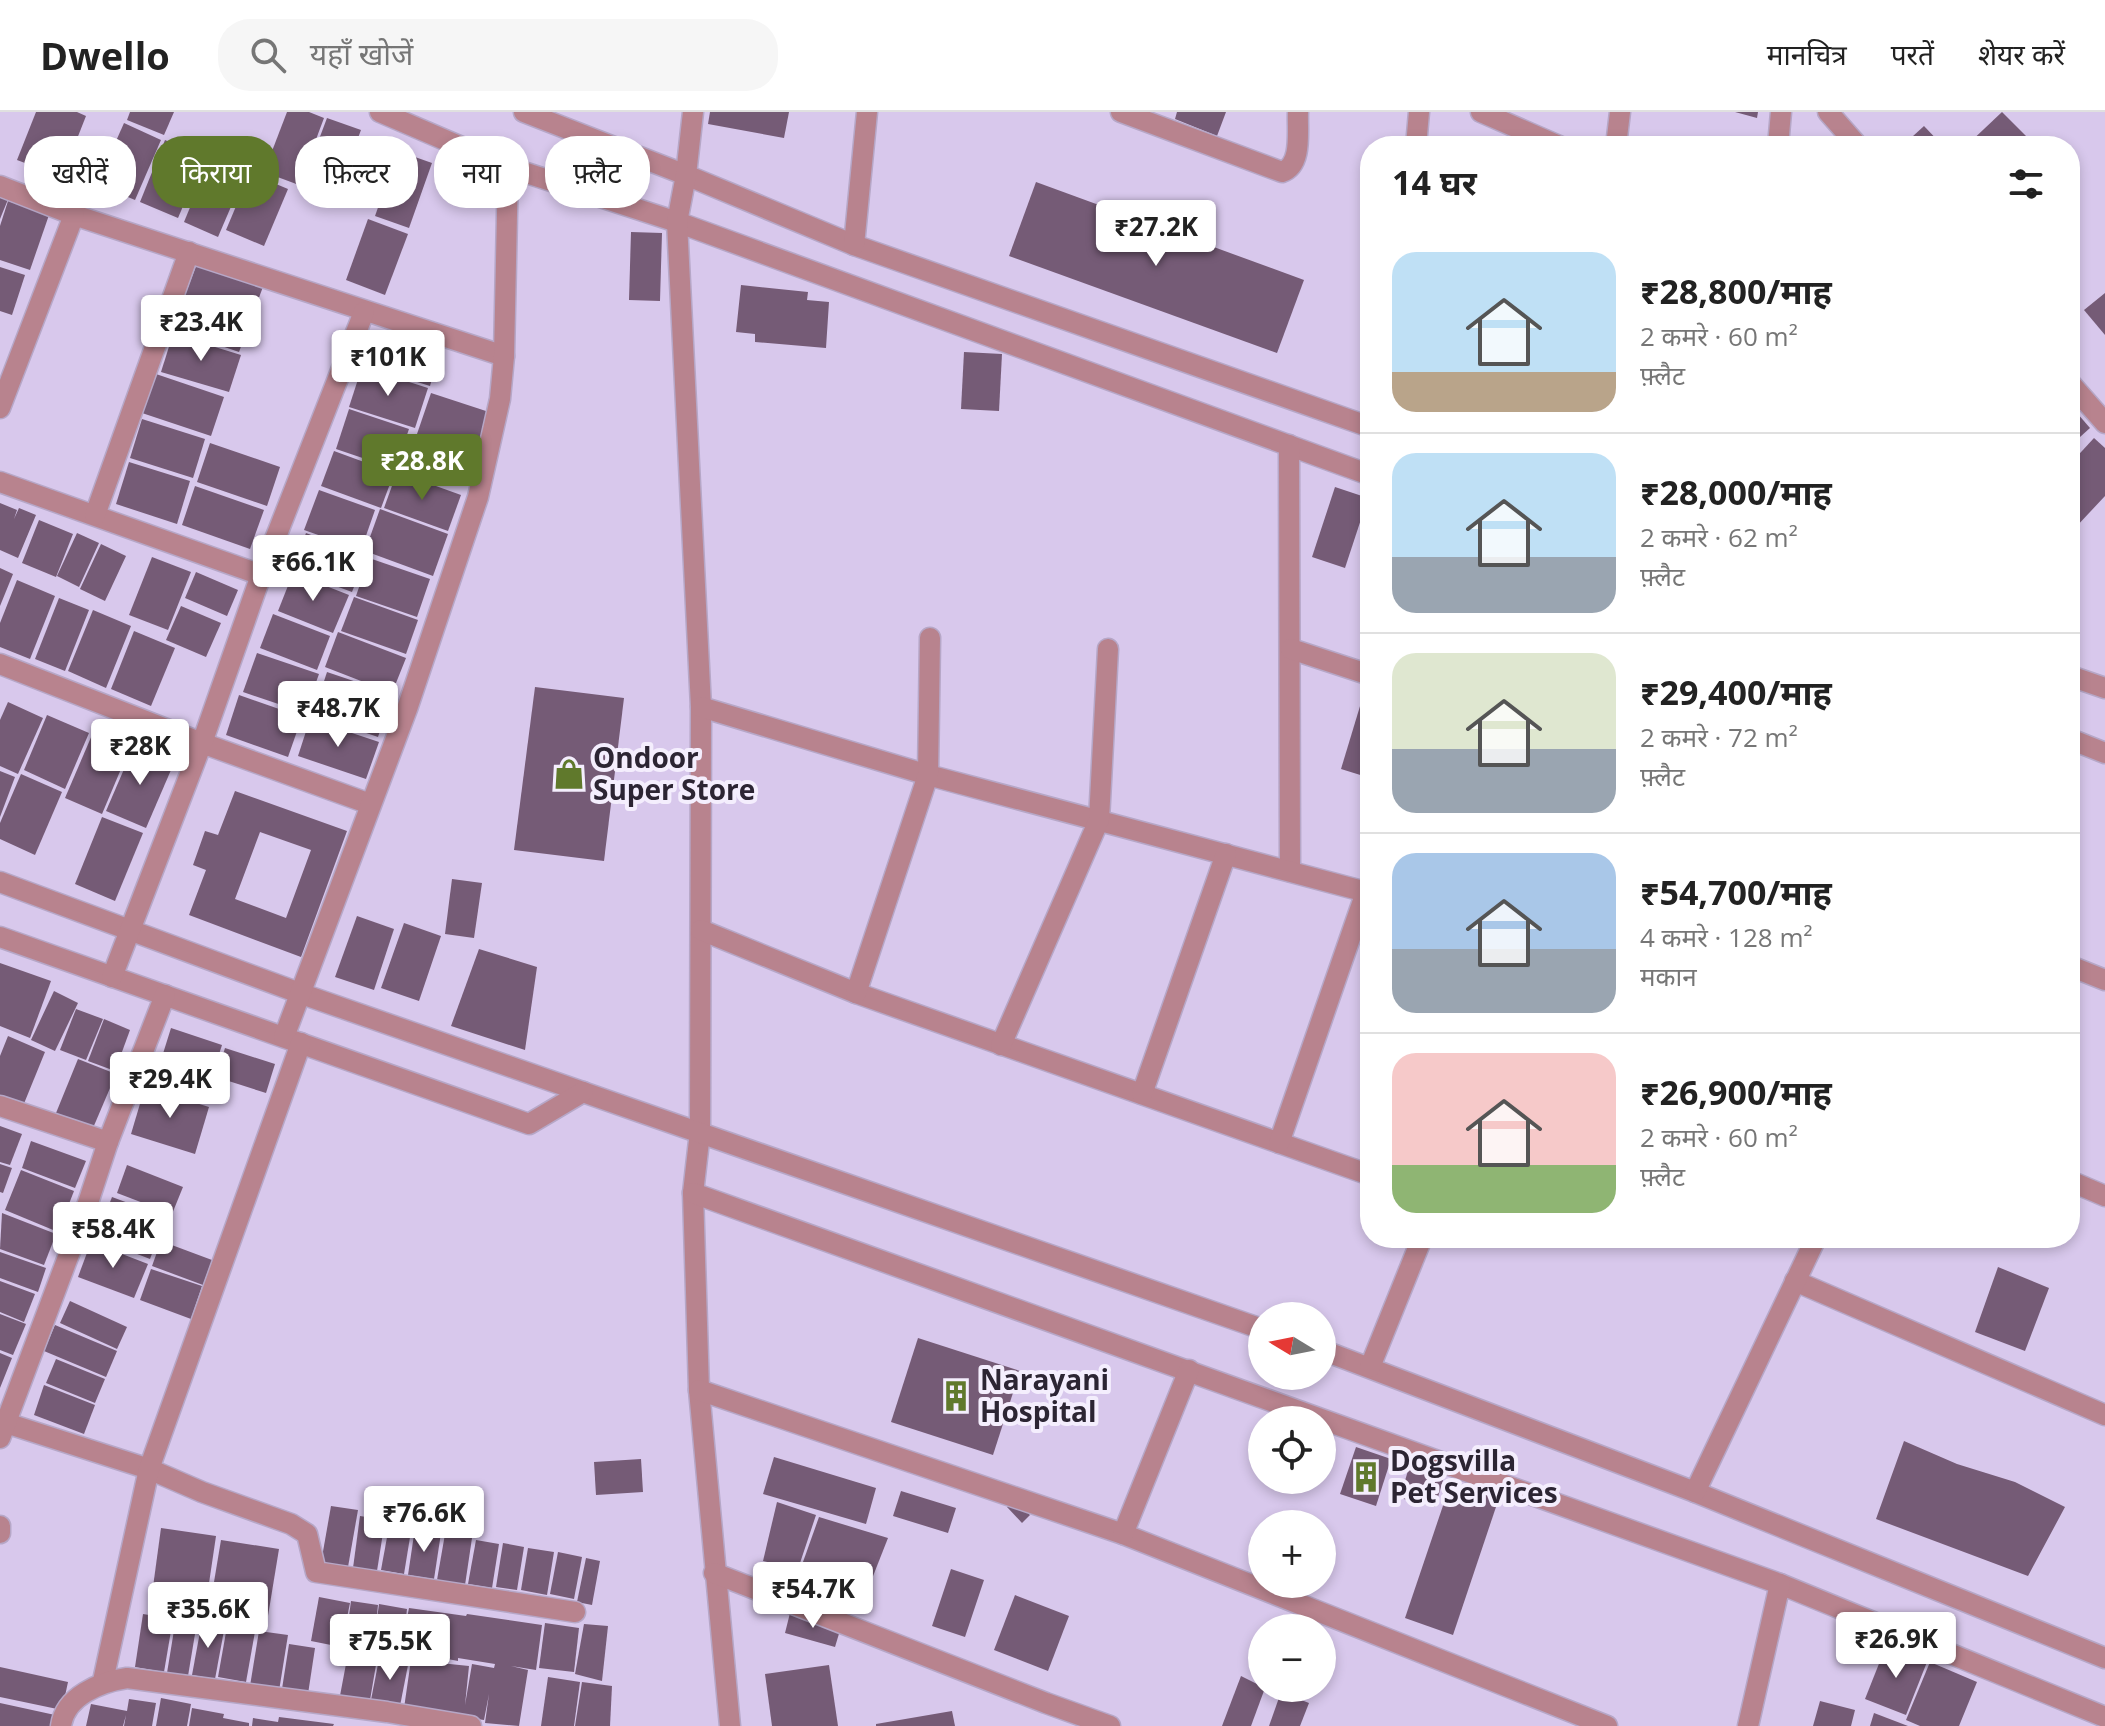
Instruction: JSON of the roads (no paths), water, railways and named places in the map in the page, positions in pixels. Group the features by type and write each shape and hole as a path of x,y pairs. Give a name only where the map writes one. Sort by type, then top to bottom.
{"street":[{"path":"380,112 436,136"},
{"path":"524,112 854,245 1360,423"},
{"path":"693,112 677,222 701,707 700,1132 693,1193 699,1390 730,1726"},
{"path":"854,245 867,112"},
{"path":"1121,112 1282,172 1290,169 1295,162 1298,112"},
{"path":"1417,136 1419,112"},
{"path":"1481,112 1536,136"},
{"path":"1617,136 1620,112"},
{"path":"1779,136 1781,112"},
{"path":"1828,112 1849,136"},
{"path":"529,174 677,222 1360,471"},
{"path":"0,186 74,215 504,356"},
{"path":"103,1681 149,1469 293,1040 302,994 407,709 478,497 500,399 507,208"},
{"path":"0,408 74,215"},
{"path":"95,515 189,252"},
{"path":"112,977 202,743 261,575 364,312"},
{"path":"2080,394 2105,423"},
{"path":"1289,445 1290,871"},
{"path":"0,482 261,575"},
{"path":"856,993 928,775 930,638"},
{"path":"1001,1045 1099,820 1108,649"},
{"path":"1291,649 1360,672"},
{"path":"0,664 202,743 370,804"},
{"path":"2080,679 2105,688"},
{"path":"701,707 928,775 1360,890"},
{"path":"2080,743 2105,753"},
{"path":"1142,1094 1226,854"},
{"path":"0,882 302,994 1248,1324"},
{"path":"1279,1143 1360,915"},
{"path":"701,930 856,993 1360,1171"},
{"path":"0,937 529,1124 583,1092"},
{"path":"2080,970 2105,980"},
{"path":"165,995 3,1430 149,1469 291,1524 307,1534 316,1572 575,1612"},
{"path":"0,1106 108,1142"},
{"path":"2080,1185 2105,1196"},
{"path":"693,1193 1780,1584 2105,1717"},
{"path":"1370,1367 1418,1248"},
{"path":"1695,1492 1811,1248"},
{"path":"1795,1281 2105,1415"},
{"path":"1336,1355 1695,1492 2105,1658"},
{"path":"1123,1534 1189,1370"},
{"path":"699,1390 1123,1534 1607,1726"},
{"path":"0,1526 0,1533"},
{"path":"714,1573 1110,1726"},
{"path":"1748,1726 1780,1584"},
{"path":"61,1726 63,1713 75,1698 103,1681 127,1678 471,1726"},
{"path":"1046,1703 1050,1726"}],"place":[{"name":"Ondoor Super Store","path":"569,774"},
{"name":"Narayani Hospital","path":"956,1396"},
{"name":"Dogsvilla Pet Services","path":"1366,1477"}]}
